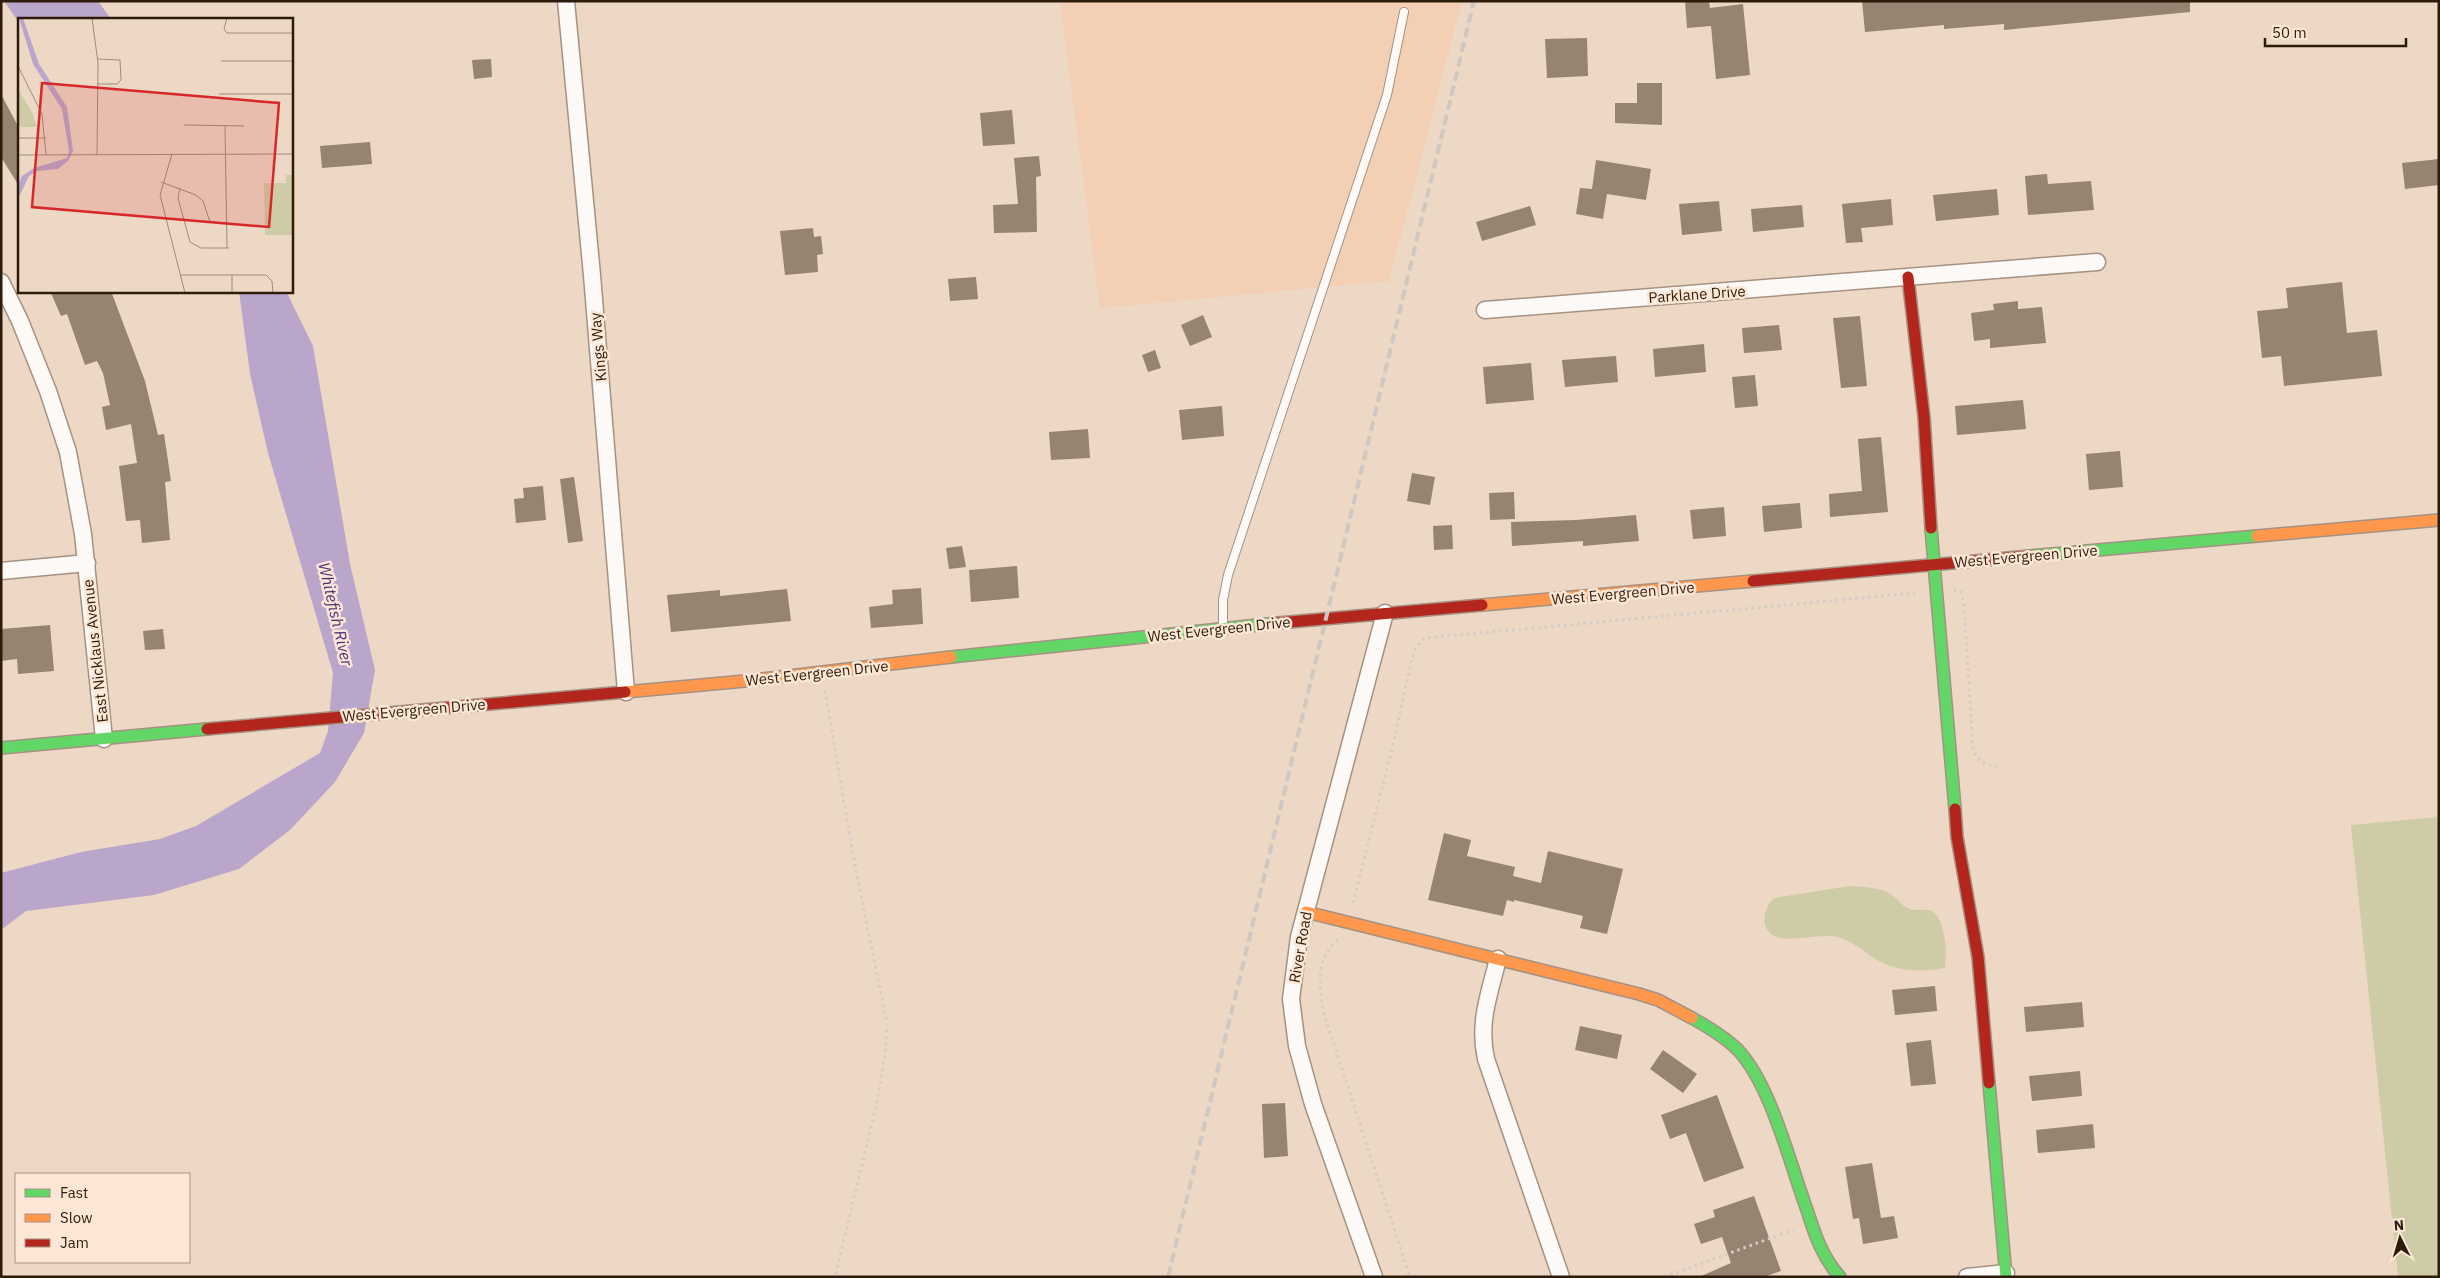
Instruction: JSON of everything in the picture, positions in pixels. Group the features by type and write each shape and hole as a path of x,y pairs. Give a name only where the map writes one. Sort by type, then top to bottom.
{"street":[{"name":"Kings Way","path":"566,1 592,275 626,692"},
{"name":"Parklane Drive","path":"1485,310 2097,262"},
{"path":"1908,277 1924,417 1935,592 1958,846 1978,957 2006,1275 1967,1277"},
{"name":"East Nicklaus Avenue","path":"1,282 20,321 48,391 68,452 86,563 104,739"},
{"name":"West Evergreen Drive","path":"1,748 395,711 626,692 1224,628 2439,520"},
{"name":"East Nicklaus Avenue","path":"1,571 86,563"},
{"name":"River Road","path":"1374,1277 1313,1104 1297,1046 1293,1019 1292,984 1295,957 1306,912 1385,614"},
{"path":"1306,912 1658,1000 1693,1018 1733,1045 1751,1066 1767,1097 1811,1224 1828,1264 1840,1277"},
{"path":"1498,959 1483,1016 1484,1051 1560,1277"}],"lane":[{"path":"1224,628 1223,600 1228,575 1388,95 1404,12"}],"path":[{"path":"1410,1277 1324,1014 1321,989 1323,956 1328,948 1343,935 1348,922 1392,749 1411,662 1416,647 1425,638 1958,590 1963,596 1973,750 1977,758 1983,763 1997,767"},
{"path":"822,672 855,866 886,1023 885,1055 877,1102 835,1277"},
{"path":"1664,1277 1811,1224"}],"shaded area":[{"path":"1060,1 1462,1 1389,281 1100,308"},
{"path":"2439,817 2439,1277 2398,1277 2351,825"},
{"path":"1850,886 1883,890 1907,908 1933,912 1941,923 1943,930 1946,947 1945,968 1928,970 1902,969 1885,964 1853,944 1837,937 1822,936 1785,939 1778,938 1768,931 1765,916 1768,906 1774,898"}],"water":[{"path":"4,1 98,1 110,18 18,18 18,22"},
{"name":"Whitefish River","path":"239,292 286,292 313,346 350,564 375,670 364,733 335,782 290,830 239,869 154,895 26,911 1,930 1,873 81,852 160,839 196,826 320,753 328,731 333,673 268,453 250,374"}],"building":[{"path":"1685,1 1709,1 1710,8 1743,4 1750,75 1716,79 1711,26 1687,28"},
{"path":"1862,1 2190,1 2190,12 2004,30 2004,24 1944,29 1944,25 1865,32"},
{"path":"1587,38 1588,76 1547,78 1545,39"},
{"path":"491,59 492,77 474,79 472,60"},
{"path":"1637,83 1662,83 1662,125 1615,123 1615,103 1637,103"},
{"path":"1,94 18,126 18,184 1,157"},
{"path":"1012,110 1015,144 983,146 980,113"},
{"path":"370,142 372,164 322,168 320,146"},
{"path":"1039,156 1041,176 1036,177 1037,232 994,233 993,205 1018,204 1014,158"},
{"path":"2439,159 2439,185 2405,189 2402,163"},
{"path":"1596,160 1651,169 1646,200 1607,194 1603,219 1576,214 1580,188 1592,189"},
{"path":"2047,174 2048,184 2091,181 2094,210 2028,215 2025,176"},
{"path":"1997,189 1999,215 1936,221 1933,195"},
{"path":"1891,199 1893,225 1861,228 1863,242 1846,243 1842,204"},
{"path":"1719,201 1722,231 1682,235 1679,204"},
{"path":"1802,205 1804,227 1753,232 1751,209"},
{"path":"1530,206 1536,225 1482,241 1476,222"},
{"path":"813,228 814,237 821,236 823,254 817,255 818,272 785,275 780,231"},
{"path":"976,277 978,299 950,301 948,279"},
{"path":"2342,282 2347,333 2377,330 2382,376 2284,386 2281,356 2262,358 2257,311 2288,308 2286,288"},
{"path":"50,292 111,292 145,381 158,435 164,434 171,481 165,482 170,540 142,543 140,520 126,521 119,466 137,463 131,424 106,430 102,407 110,405 103,373 97,361 85,365 67,314 61,316"},
{"path":"2018,301 2018,309 2042,307 2046,343 1990,348 1990,339 1974,341 1971,313 1994,310 1993,304"},
{"path":"1203,315 1212,337 1190,346 1181,325"},
{"path":"1860,316 1867,386 1841,388 1833,318"},
{"path":"1779,325 1782,350 1744,353 1742,328"},
{"path":"1704,344 1706,372 1655,377 1653,349"},
{"path":"1155,350 1161,368 1148,372 1142,355"},
{"path":"1616,356 1618,382 1565,387 1562,360"},
{"path":"1531,363 1534,400 1486,404 1483,367"},
{"path":"1755,375 1758,406 1735,408 1732,377"},
{"path":"2023,400 2026,429 1957,435 1955,406"},
{"path":"1222,406 1224,436 1182,440 1179,410"},
{"path":"1088,429 1090,458 1051,460 1049,432"},
{"path":"1881,437 1888,512 1830,517 1829,494 1862,491 1858,439"},
{"path":"2120,451 2123,487 2089,490 2086,454"},
{"path":"1412,473 1435,477 1430,505 1407,501"},
{"path":"574,477 583,541 568,543 560,479"},
{"path":"543,486 546,520 516,523 514,499 524,498 523,488"},
{"path":"1514,492 1515,519 1490,520 1489,493"},
{"path":"1800,503 1802,528 1764,532 1762,506"},
{"path":"1724,507 1726,536 1693,539 1690,510"},
{"path":"1636,515 1639,541 1583,546 1583,541 1512,546 1511,522 1576,520"},
{"path":"1452,525 1453,549 1434,550 1433,526"},
{"path":"962,546 966,567 949,569 946,548"},
{"path":"1017,566 1019,598 971,602 969,570"},
{"path":"921,588 923,624 871,628 869,607 893,604 892,590"},
{"path":"787,589 791,621 671,632 667,595 720,590 720,596"},
{"path":"50,625 54,671 18,674 17,659 1,661 1,629"},
{"path":"163,629 165,649 145,650 143,631"},
{"path":"1444,833 1471,840 1467,856 1515,867 1513,876 1541,883 1548,851 1623,869 1607,934 1580,928 1583,916 1514,900 1514,902 1507,900 1503,916 1428,900"},
{"path":"1935,986 1937,1011 1895,1015 1892,990"},
{"path":"2082,1002 2084,1027 2026,1032 2024,1007"},
{"path":"1580,1026 1622,1035 1617,1059 1575,1050"},
{"path":"1931,1040 1936,1084 1911,1086 1906,1043"},
{"path":"1663,1050 1697,1074 1683,1093 1650,1069"},
{"path":"2080,1071 2082,1096 2032,1101 2029,1076"},
{"path":"1717,1095 1744,1168 1704,1182 1686,1133 1670,1139 1661,1115"},
{"path":"1285,1103 1288,1156 1264,1158 1262,1104"},
{"path":"2093,1124 2095,1148 2038,1153 2036,1130"},
{"path":"1872,1163 1881,1218 1894,1216 1898,1238 1863,1244 1859,1218 1853,1219 1845,1167"},
{"path":"1754,1196 1781,1271 1764,1277 1699,1277 1731,1263 1722,1237 1701,1244 1694,1224 1715,1217 1713,1210"}],"railway":[{"path":"1168,1277 1474,1"}],"traffic: fast":[{"path":"1931,528 1955,809"},
{"path":"2030,556 2257,536"},
{"path":"951,657 1278,623"},
{"path":"1,748 207,729"},
{"path":"1692,1018 1733,1045 1750,1065 1770,1104 1816,1237 1828,1262 1840,1277"},
{"path":"1989,1083 2006,1277"}],"traffic: slow":[{"path":"2257,536 2439,520"},
{"path":"1482,605 1753,581"},
{"path":"625,692 745,681 951,657"},
{"path":"1306,912 1639,994 1658,1000 1692,1018"}],"traffic: jam":[{"path":"1908,277 1924,417 1931,528"},
{"path":"1753,581 2030,556"},
{"path":"1278,623 1482,605"},
{"path":"207,729 625,692"},
{"path":"1955,809 1957,837 1978,957 1989,1083"}]}
